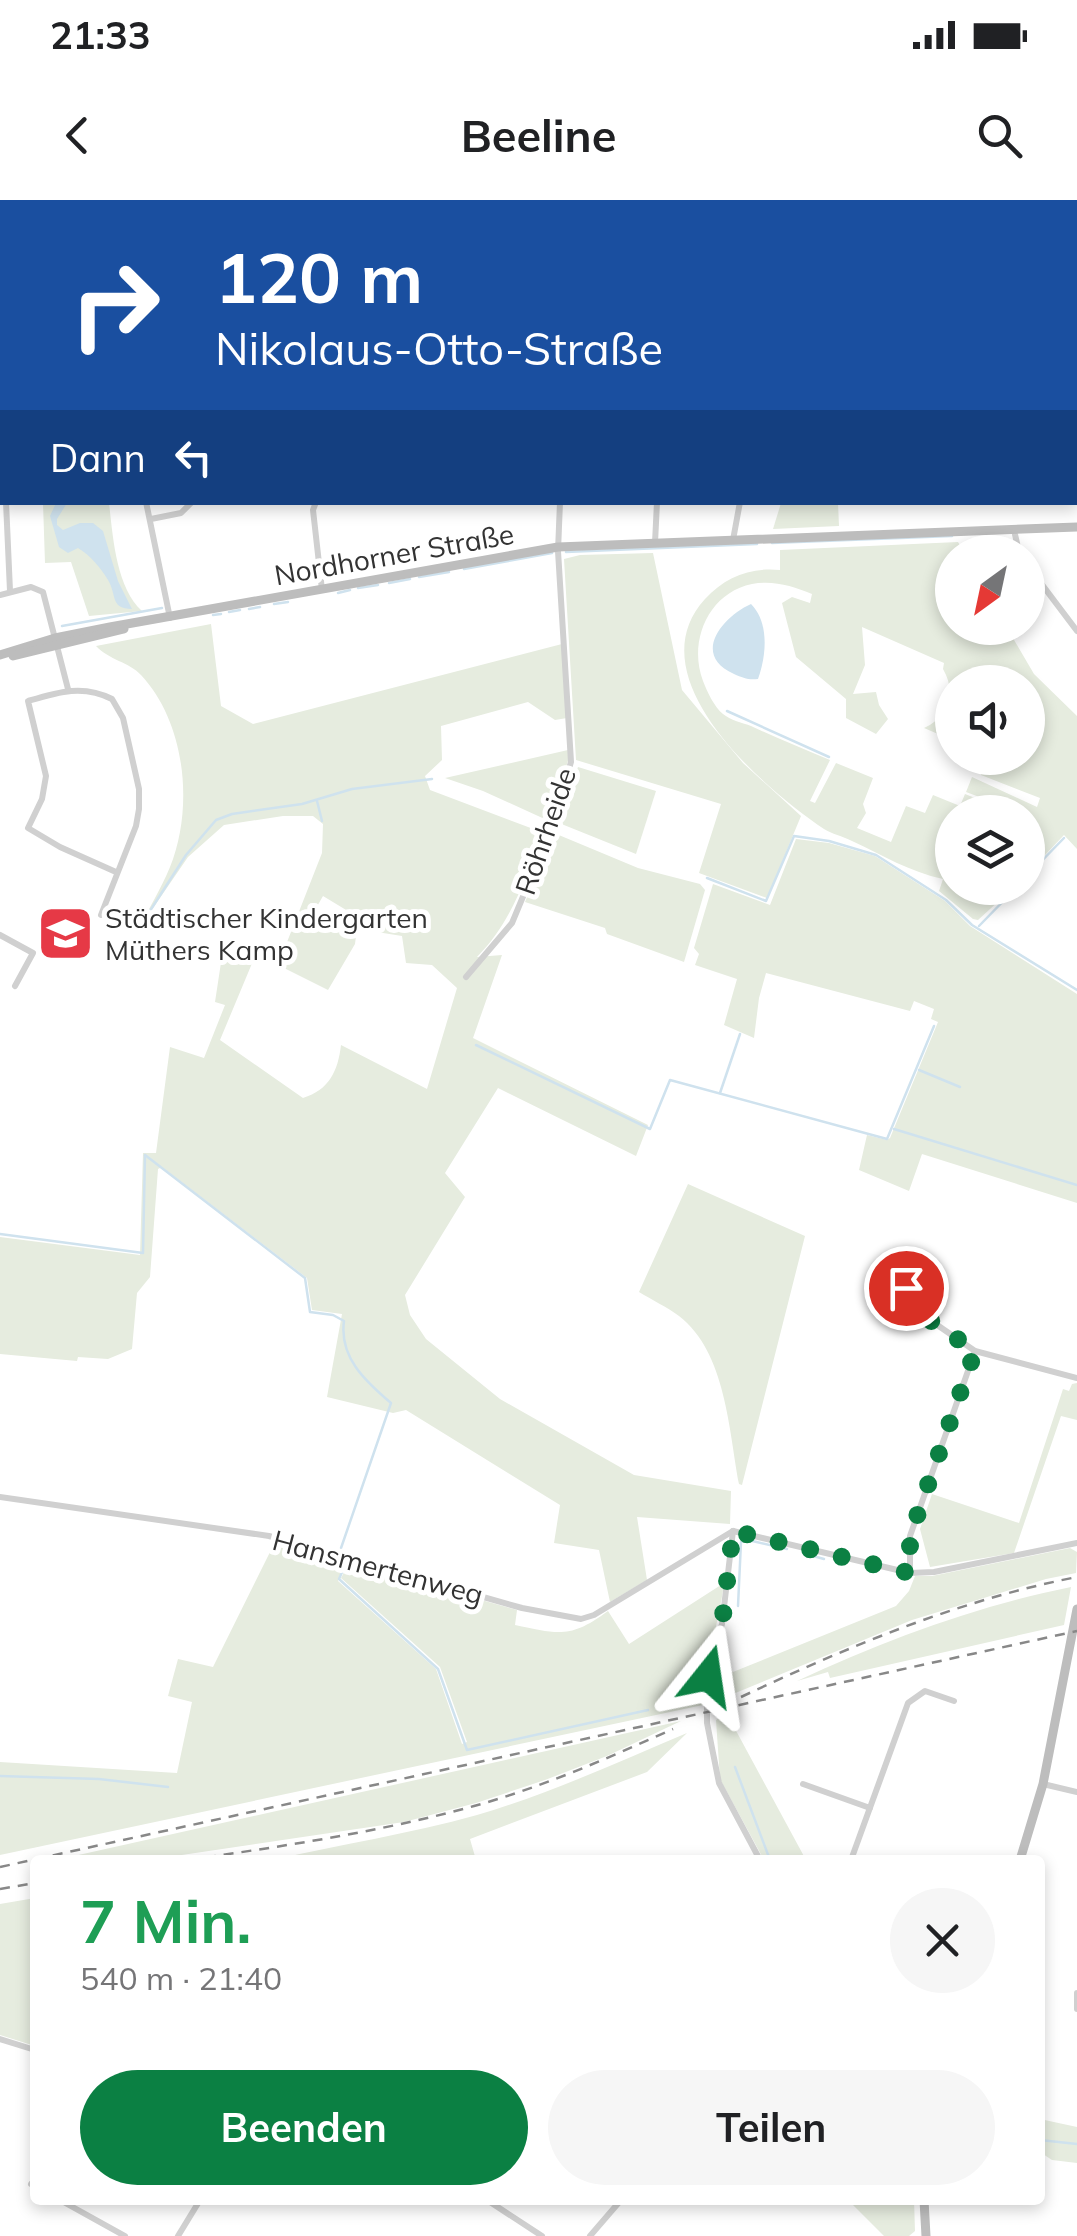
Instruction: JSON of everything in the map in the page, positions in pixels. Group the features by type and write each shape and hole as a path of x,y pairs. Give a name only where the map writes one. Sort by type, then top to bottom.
{"street":[{"path":"6,505 10,592"},
{"path":"147,505 170,618"},
{"path":"151,519 181,512 189,505"},
{"path":"315,505 322,590"},
{"name":"Röhrheide","path":"466,977 512,923 552,826 571,762 558,548 560,505"},
{"path":"655,543 657,505"},
{"path":"733,540 739,505"},
{"name":"Nordhorner Straße","path":"0,656 170,618 558,548 1077,527"},
{"path":"1014,529 1015,535"},
{"path":"0,595 31,587 43,592 68,689"},
{"path":"1045,589 1077,631"},
{"path":"101,915 139,809 139,788 123,718 117,704 106,696 68,689 28,701 46,776 42,799 28,828 116,872"},
{"path":"0,935 33,952 15,986"},
{"path":"906,1288 911,1307 975,1351 1077,1378"},
{"path":"910,1573 910,1536 975,1351"},
{"name":"Hansmertenweg","path":"0,1497 269,1536 522,1608 581,1619 594,1615 733,1531"},
{"path":"757,1855 719,1784 707,1724 707,1680 722,1624 733,1531 910,1573 934,1572 1077,1543"},
{"path":"1022,1855 1044,1784 1072,1666 1077,1608"},
{"path":"853,1855 912,1697 925,1691 954,1700"},
{"path":"803,1784 870,1808"},
{"path":"1044,1784 1077,1792"},
{"path":"1077,1993 1077,2009"},
{"path":"0,2038 30,2048"},
{"path":"69,2205 125,2236"},
{"path":"178,2236 197,2205"},
{"path":"495,2205 542,2236"},
{"path":"590,2236 617,2205"},
{"path":"924,2205 926,2236"}],"shaded area":[{"path":"43,505 109,505 121,575 142,611 89,616 71,562 45,563"},
{"path":"780,505 838,505 839,526 773,529"},
{"path":"935,543 935,645 1017,645 1029,665 944,665 862,627 865,665 853,694 876,692 888,719 876,734 846,718 846,699 796,657 782,603 792,597 810,603 812,594 775,583 752,584 724,597 705,621 699,666 714,703 723,714 830,760 810,801 815,803 836,763 873,778 863,804 866,813 857,828 891,842 906,806 925,813 935,796 935,877 827,831 798,811 741,759 715,728 695,695 685,662 687,630 705,599 739,575 780,570 780,550"},
{"path":"653,553 682,690 743,763 801,816 767,898 699,873 721,804 576,760 564,559"},
{"path":"211,624 221,706 253,724 562,644 567,718 555,720 528,702 441,726 442,760 425,776 430,790 544,833 509,914 477,957 502,955 473,1038 648,1125 636,1156 498,1088 445,1173 465,1197 405,1295 410,1315 426,1339 500,1399 634,1475 731,1491 730,1524 637,1517 647,1580 610,1602 599,1550 554,1543 560,1505 406,1410 393,1413 327,1397 342,1314 312,1310 307,1278 162,1167 158,1169 150,1277 137,1293 132,1349 108,1359 78,1357 77,1361 0,1354 0,1237 140,1255 143,1153 156,1153 170,1047 204,1058 225,1005 215,1002 222,956 253,961 220,1040 303,1098 331,1078 341,1045 427,1089 457,988 432,965 406,963 402,936 358,929 361,919 323,896 315,910 356,936 328,990 278,965 322,853 323,824 313,816 283,816 224,825 188,857 138,930 177,844 182,819 181,767 168,717 156,695 141,675 96,646"},
{"path":"1045,685 1077,716 1077,849 1064,835 1045,855 1045,795 1032,795 981,775 1045,775"},
{"path":"568,750 549,821 445,778"},
{"path":"578,767 656,791 636,854 559,823"},
{"path":"972,777 1011,795 966,792"},
{"path":"554,833 638,868 700,884 705,890 684,962 607,934 605,928 525,902"},
{"path":"796,839 829,843 875,856 935,895 935,905 949,905 970,926 1077,994 1077,1203 922,1154 909,1191 859,1170 867,1135 890,1138 938,1022 931,1019 934,1009 914,1001 910,1011 766,973 754,1038 724,1025 737,979 695,965 699,954 694,948 713,884 770,905"},
{"path":"956,905 994,905 978,920"},
{"path":"688,1184 805,1236 742,1485 723,1394 707,1350 679,1316 639,1292"},
{"path":"1077,1383 1077,1420 1061,1416 1014,1553 930,1567 920,1529 932,1494 1019,1523 1063,1389 1069,1391"},
{"path":"275,1542 344,1562 338,1581 436,1669 462,1744 467,1742 440,1667 341,1578 349,1563 517,1610 515,1625 543,1631 573,1630 608,1611 629,1644 724,1583 703,1705 0,1855 0,1762 177,1773 192,1702 168,1696 178,1659 213,1667"},
{"path":"1070,1548 1077,1552 1076,1573 912,1620 716,1701 718,1678 896,1606 915,1576 932,1576"},
{"path":"1071,1587 1064,1625 830,1678 828,1672 797,1681 932,1626"},
{"path":"733,1711 734,1727 803,1855 761,1855 720,1779 716,1720"},
{"path":"681,1721 545,1780 404,1822 182,1855 78,1855"},
{"path":"687,1733 647,1772 470,1839 475,1855 297,1855 477,1815 557,1787"},
{"path":"30,1899 30,2044 0,2035 0,1904"},
{"path":"1045,2120 1077,2127 1077,2163 1045,2155"},
{"path":"853,2205 914,2205 915,2231 909,2236 884,2236"}],"water":[{"path":"55,505 66,505 57,519 63,530 93,523 103,531 118,581 132,609 117,604 108,580 87,554 78,548 68,553 59,547 50,516"},
{"path":"751,604 761,621 765,640 758,679 743,678 721,666 713,647 722,627"}],"waterway":[{"path":"772,543 935,537"},
{"path":"566,552 757,544"},
{"path":"464,569 552,553"},
{"path":"419,577 449,572"},
{"path":"389,583 410,579"},
{"path":"358,588 378,585"},
{"path":"338,593 350,590"},
{"path":"274,604 288,602"},
{"path":"249,609 260,607"},
{"path":"62,626 162,608"},
{"path":"229,612 240,610"},
{"path":"213,615 221,614"},
{"path":"727,711 829,757"},
{"path":"148,914 186,855 216,820 302,804 352,789 432,779"},
{"path":"317,801 322,821"},
{"path":"707,878 766,901 794,836 829,841 876,855 946,900 972,925 1077,990"},
{"path":"1045,858 1064,838"},
{"path":"979,926 999,905"},
{"path":"476,1045 650,1129 670,1080 887,1139 934,1026"},
{"path":"720,1093 740,1034"},
{"path":"919,1070 960,1087"},
{"path":"894,1129 1077,1185"},
{"path":"145,1155 305,1278 310,1312 344,1321 350,1357 363,1377 391,1403 340,1551"},
{"path":"0,1234 143,1253 145,1155"},
{"path":"738,1606 741,1542 748,1540 787,1549"},
{"path":"806,1554 824,1559"},
{"path":"343,1570 339,1579 438,1669 467,1750 648,1710"},
{"path":"735,1767 768,1855"},
{"path":"0,1776 99,1779 168,1787"},
{"path":"1045,2141 1077,2144"}],"railway":[{"path":"741,1697 906,1626 990,1598 1077,1577"},
{"path":"55,1855 1077,1631"},
{"path":"222,1855 368,1831 474,1806 550,1781 673,1729"},
{"path":"0,1867 30,1860"},
{"path":"0,1889 30,1884"}],"place":[{"name":"Städtischer Kindergarten Müthers Kamp","path":"66,933"}],"route":[{"path":"708,1676 722,1624 733,1531 910,1573 910,1536 975,1351 911,1307 906,1288"}]}
